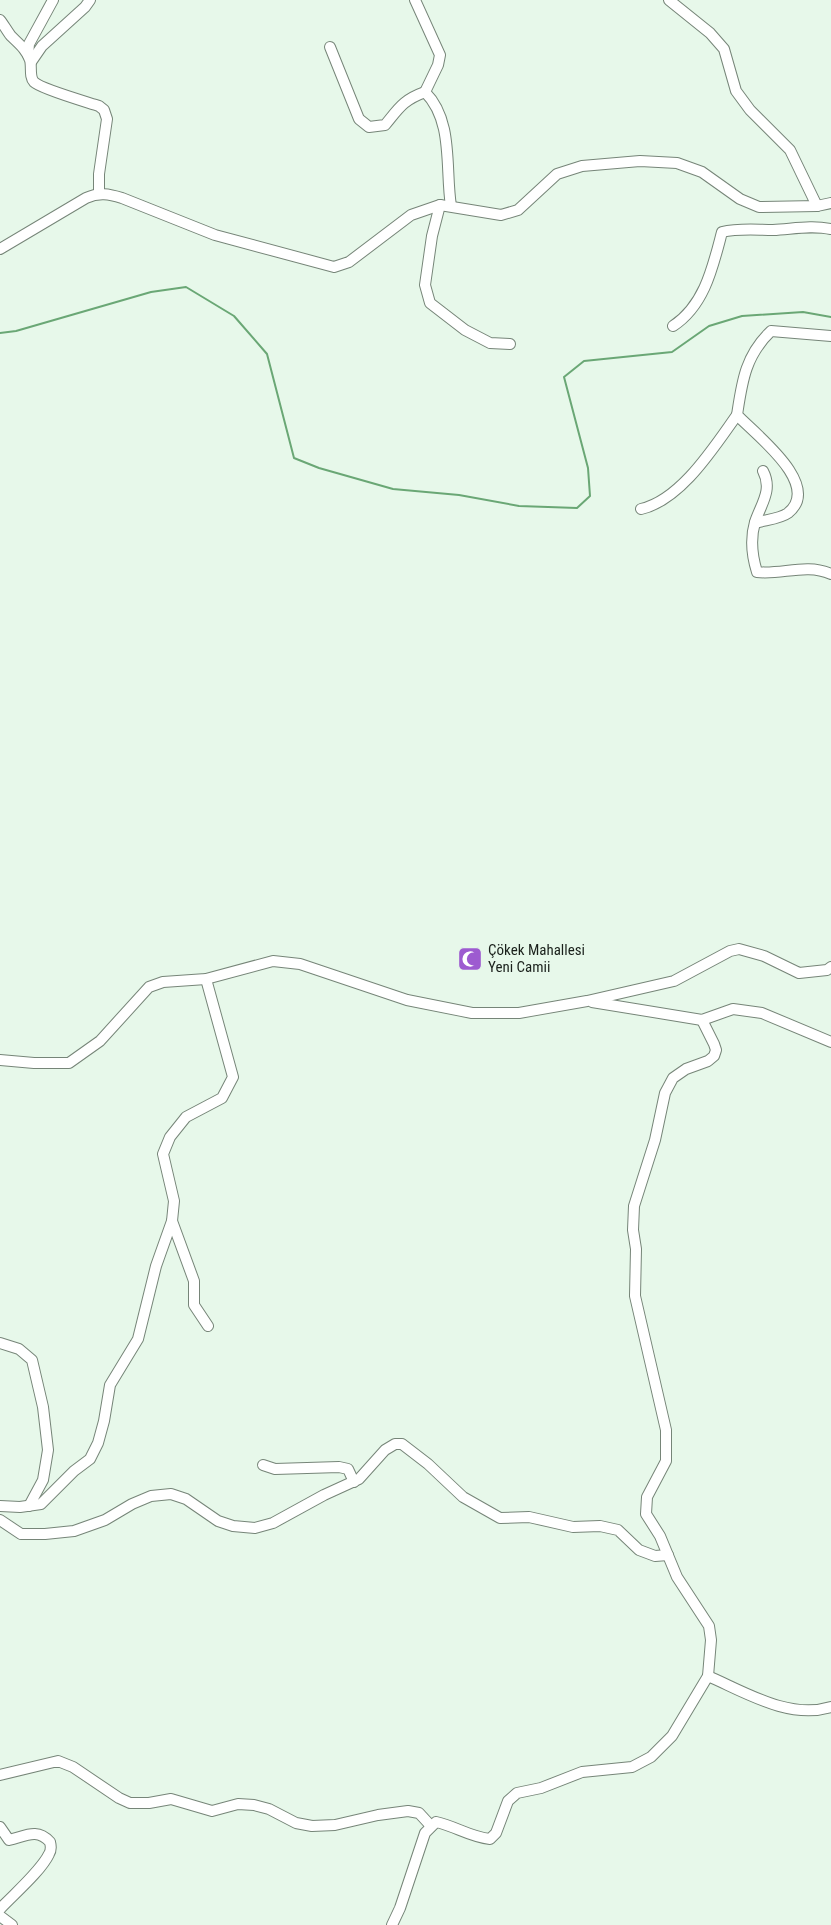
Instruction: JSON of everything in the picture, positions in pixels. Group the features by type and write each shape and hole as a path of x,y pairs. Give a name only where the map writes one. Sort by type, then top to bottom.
{"street":[{"path":"53,0 29,44 31,78 34,82 44,87 99,106 104,110 108,118 98,174 99,194"},
{"path":"29,59 86,7 90,0"},
{"path":"330,47 359,119 369,127 384,125 404,102 425,92 438,65 440,55 415,0"},
{"path":"669,0 710,33 724,49 736,91 750,110 790,150 817,206"},
{"path":"0,20 20,44 29,59"},
{"path":"425,92 432,99 445,133 451,206"},
{"path":"0,249 86,198 99,194 108,194 215,235 334,267 349,262 411,215 440,205 501,215 518,210 557,174 582,166 640,161 678,163 702,172 740,199 759,207 817,206 831,203"},
{"path":"440,205 432,236 425,285 430,303 465,330 490,343 510,344"},
{"path":"673,326 684,318 698,300 708,280 722,232 817,226 831,228"},
{"path":"642,509 652,507 692,476 737,416 748,362 759,342 771,331 831,336"},
{"path":"737,416 787,465 798,485 797,501 787,513 755,523"},
{"path":"763,471 767,479 767,495 755,523 752,557 757,572 778,572 801,568 820,569 831,574"},
{"path":"0,1060 34,1063 69,1063 100,1041 149,987 163,982 206,979 272,961 300,964 407,1000 472,1013 520,1013 587,1001 674,981 730,951 739,949 764,956 799,973 826,970 831,967"},
{"path":"0,1506 20,1507 41,1504 74,1471 90,1459 104,1421 110,1385 138,1339 156,1266 172,1221 174,1201 163,1154 170,1138 186,1117 222,1098 233,1078 206,979"},
{"path":"587,1001 702,1020 733,1009 762,1013 831,1042"},
{"path":"392,1925 400,1908 425,1833 430,1826 436,1822 443,1823 476,1838 490,1839 496,1833 508,1801 517,1793 541,1788 582,1772 632,1767 651,1757 672,1736 708,1676 711,1640 709,1626 677,1578 660,1536 646,1514 647,1497 666,1461 666,1430 634,1296 636,1262 633,1230 634,1206 641,1179 650,1160 665,1093 673,1078 686,1069 708,1061 714,1056 716,1050 702,1020"},
{"path":"172,1221 194,1281 194,1305 208,1326"},
{"path":"0,1343 19,1349 32,1360 43,1407 48,1450 43,1480 29,1506"},
{"path":"0,1520 21,1534 44,1534 74,1530 105,1520 150,1496 171,1494 186,1499 218,1521 233,1526 255,1528 273,1523 324,1495 354,1482 368,1471 385,1450 395,1444 402,1444 428,1464 463,1497 500,1518 530,1517 573,1527 600,1526 618,1530 639,1550 655,1556 668,1555"},
{"path":"263,1465 275,1469 339,1466 348,1469 354,1482"},
{"path":"708,1676 785,1708 821,1710 831,1707"},
{"path":"0,1775 58,1761 73,1767 119,1798 130,1803 148,1803 171,1799 212,1811 238,1804 254,1805 269,1809 296,1822 312,1826 335,1824 408,1811 419,1813 430,1826"},
{"path":"0,1827 9,1840 32,1834 41,1834 51,1845 50,1853 40,1867 0,1909"},
{"path":"0,1916 12,1925"}],"waterway":[{"path":"0,333 16,331 151,292 186,287 234,316 267,354 294,458 319,468 393,489 459,495 519,506 577,508 590,496 588,468 564,377 584,361 672,352 709,326 742,316 803,312 831,317"}],"place":[{"name":"Çökek Mahallesi Yeni Camii","path":"470,959"}]}
